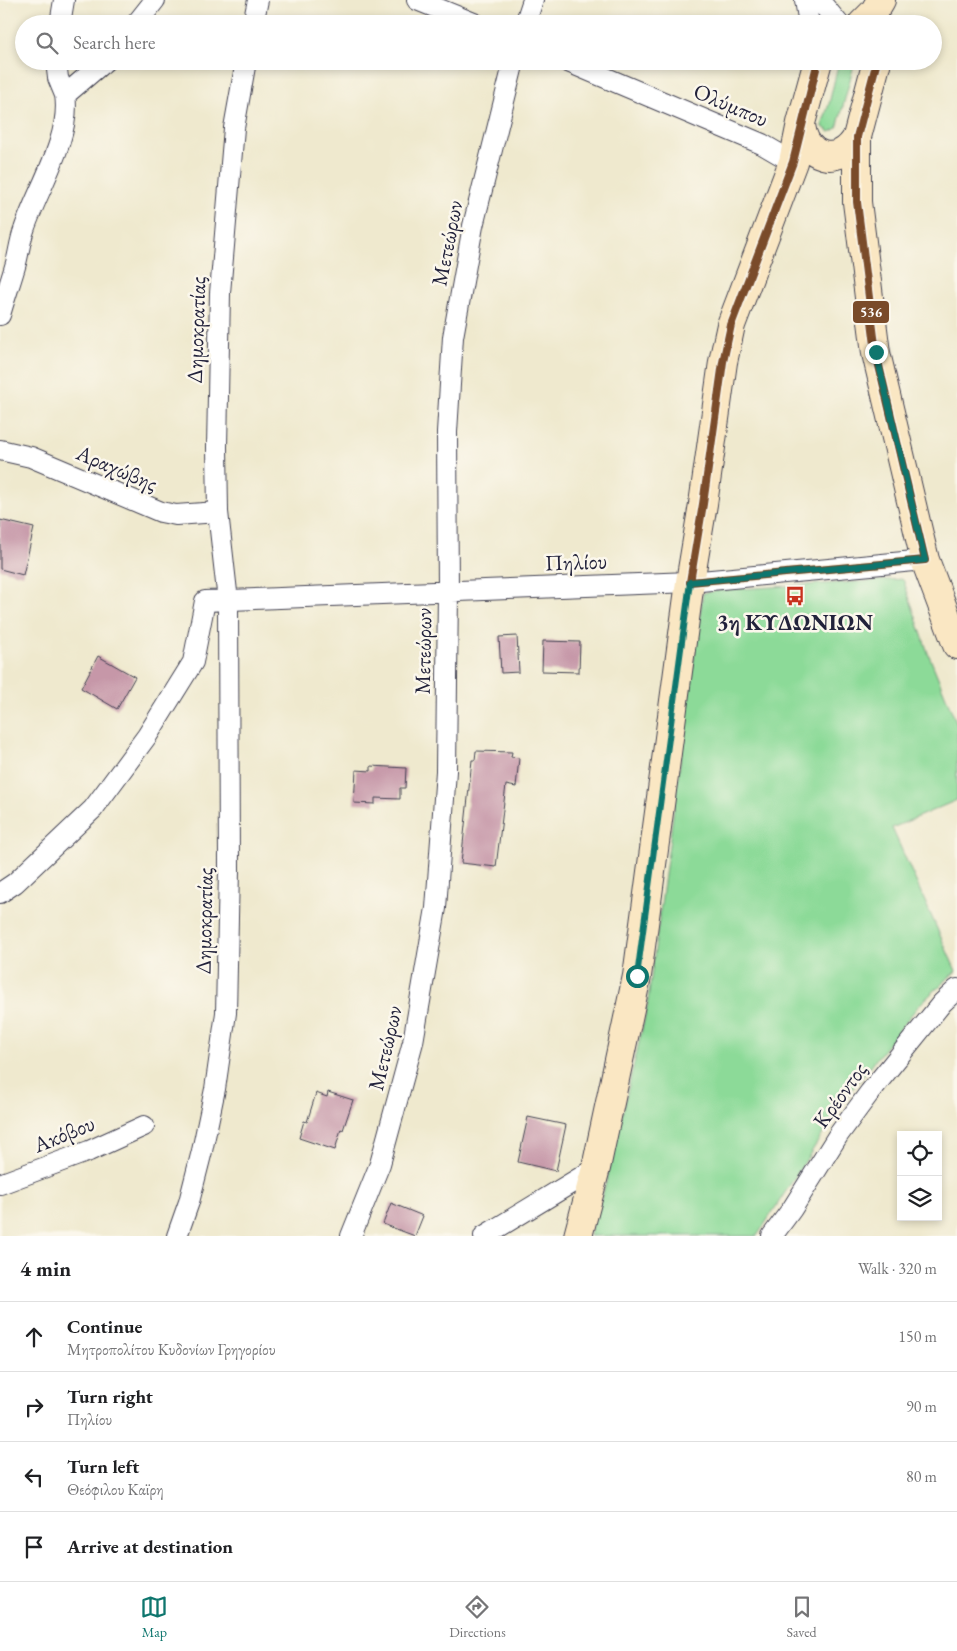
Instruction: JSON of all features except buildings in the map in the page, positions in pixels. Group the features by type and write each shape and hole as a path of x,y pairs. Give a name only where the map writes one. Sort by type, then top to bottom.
{"street":[{"path":"62,15 64,0"},
{"path":"143,15 155,0"},
{"path":"255,15 258,0"},
{"path":"417,0 454,15"},
{"path":"528,15 533,0"},
{"path":"805,0 808,15"},
{"path":"819,0 832,15"},
{"path":"871,15 881,0"},
{"path":"891,15 897,0"},
{"path":"0,315 24,230 56,153 64,128 66,103 57,70"},
{"path":"65,95 94,70"},
{"name":"Δημοκρατίας","path":"177,1236 189,1202 202,1151 215,1089 226,1013 229,870 228,601 218,512 217,447 220,293 234,128 244,70"},
{"name":"Μετεώρων","path":"351,1236 380,1164 413,1042 436,908 446,771 447,432 453,337 473,226 512,70"},
{"name":"Ολύμπου","path":"587,70 762,144 791,168"},
{"path":"578,1236 596,1168 637,976 690,582 703,504 722,362 729,335 791,168 814,70"},
{"path":"791,168 806,160 823,155 837,155 853,146 875,70"},
{"path":"801,123 805,141 811,149 823,155 840,172 857,202"},
{"path":"857,137 857,202 876,352 925,560 957,645"},
{"name":"Αραχώβης","path":"0,450 31,457 161,512 176,515 218,512"},
{"name":"Πηλίου","path":"228,601 690,582 925,560"},
{"path":"0,893 15,883 93,809 147,736 192,662 205,601 228,601"},
{"name":"Κρέοντος","path":"772,1236 792,1209 839,1134 870,1092 942,1003 957,990"},
{"name":"Ακόβου","path":"0,1184 89,1151 144,1126"},
{"path":"484,1236 596,1168"}],"green space":[{"path":"837,70 853,70 838,125 836,129 830,132 823,127"},
{"path":"903,579 928,653 957,724 957,800 892,828 956,971 919,1005 850,1092 757,1236 589,1236 606,1183 647,1008 703,593 723,590"}],"transit line":[{"name":"536","path":"690,582 723,362 731,325 793,162 816,70"},
{"name":"536","path":"875,70 857,137 857,202 876,353 925,560"},
{"name":"536","path":"690,582 925,560"}],"place":[{"name":"3η ΚΥΔΩΝΙΩΝ","path":"795,596"}],"route":[{"path":"637,976 690,582 925,560 876,352"}]}
